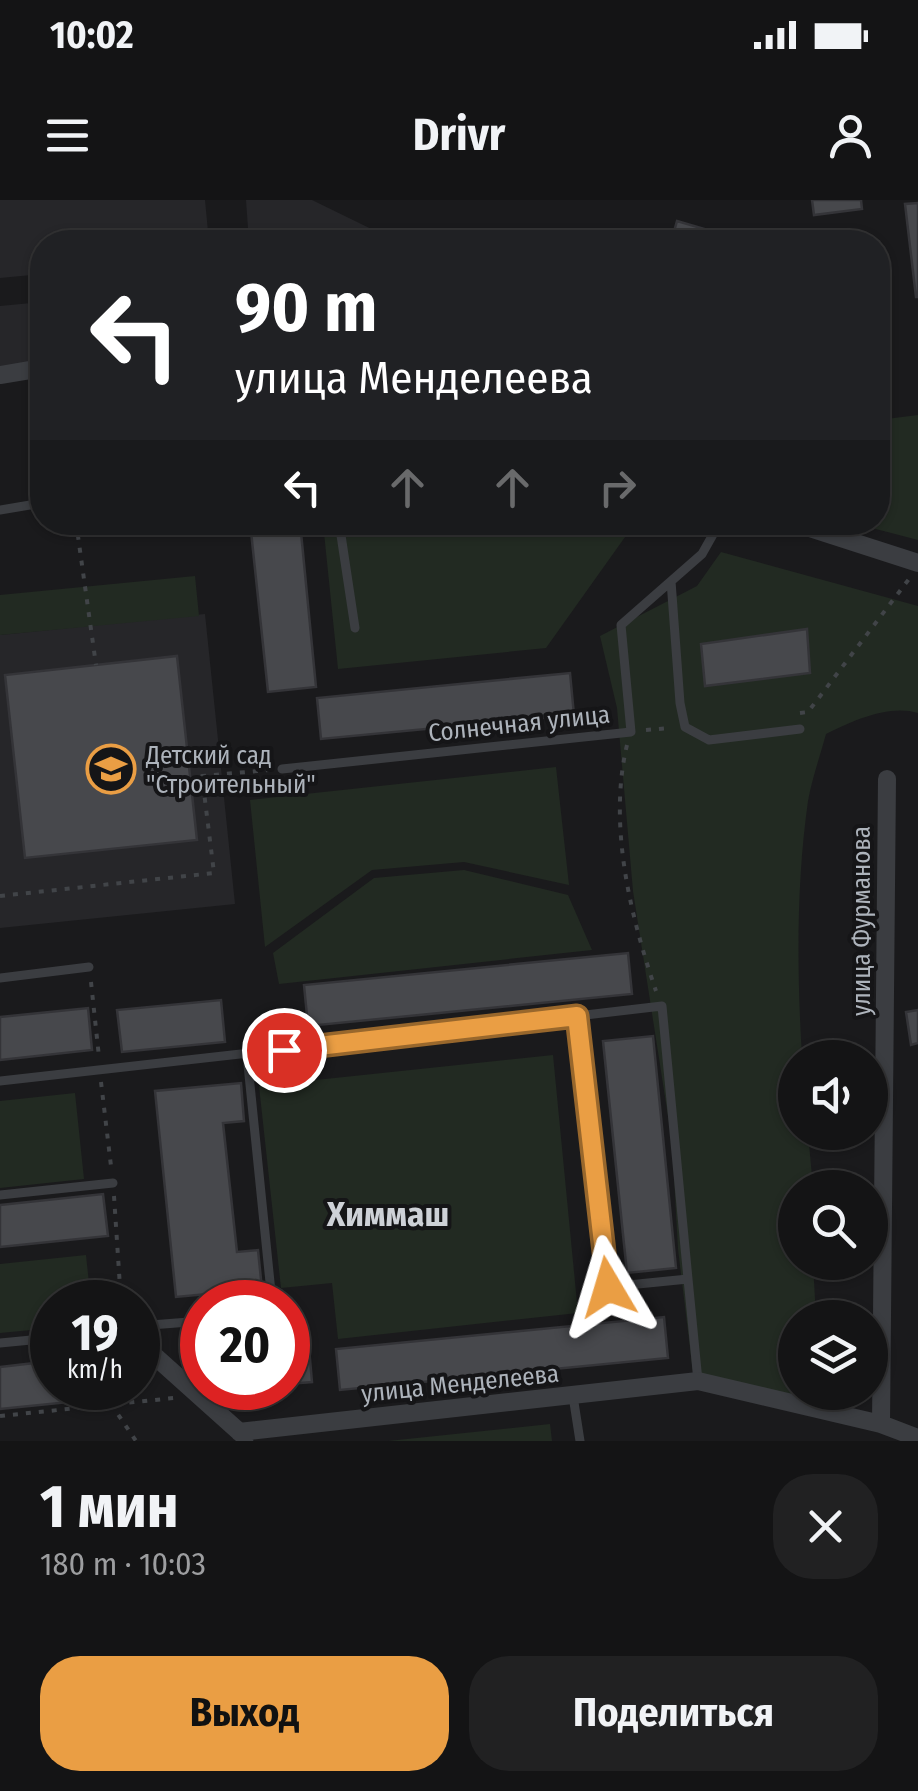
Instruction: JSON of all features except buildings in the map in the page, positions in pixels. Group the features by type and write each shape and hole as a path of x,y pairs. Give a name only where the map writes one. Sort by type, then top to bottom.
{"street":[{"path":"0,375 30,370"},
{"path":"830,535 918,565"},
{"name":"улица Фурманова","path":"881,1424 887,779"},
{"path":"160,1361 180,1379"},
{"name":"улица Менделеева","path":"240,1438 698,1381 881,1424 918,1438"},
{"path":"213,1410 240,1438"}],"lane":[{"path":"0,510 30,505"},
{"path":"341,535 354,628"},
{"name":"Солнечная улица","path":"282,768 630,732 621,625 702,554 713,535"},
{"path":"671,581 685,728 709,740 800,729"},
{"path":"0,978 89,968"},
{"path":"0,1082 662,1006 698,1381"},
{"path":"577,1016 608,1287 688,1279"},
{"path":"247,1055 270,1280"},
{"path":"0,1195 113,1183"},
{"path":"0,1343 30,1340"},
{"path":"573,1396 580,1441"}],"path":[{"path":"78,535 96,665"},
{"path":"790,715 808,712 918,565"},
{"path":"662,1006 632,904 619,778 630,732 685,728"},
{"path":"0,896 214,873 202,776 282,768"},
{"path":"89,968 100,1068"},
{"path":"0,1416 56,1410"},
{"path":"115,1410 136,1441"}],"shaded area":[{"path":"0,200 205,200 208,230 30,230 30,275 0,278"},
{"path":"246,200 312,200 373,230 248,230"},
{"path":"30,303 30,370 0,373 0,306"},
{"path":"918,415 918,540 890,533 890,418"},
{"path":"324,535 626,535 546,648 338,669"},
{"path":"721,552 918,606 918,713 883,712 826,734 808,801 800,897 801,1040 778,1040 778,1150 810,1150 811,1170 778,1170 778,1280 814,1280 815,1300 778,1300 778,1404 694,1381 678,1249 672,1142 633,891 617,708 600,636 697,586"},
{"path":"195,576 199,616 0,635 0,595"},
{"name":"Детский сад \"Строительный\"","path":"205,614 235,904 0,928 0,635"},
{"path":"556,767 569,885 464,862 372,870 265,947 250,800"},
{"path":"464,870 568,895 592,950 279,984 273,953 374,878"},
{"path":"553,1055 578,1313 338,1339 332,1283 310,1285 310,1280 280,1280 259,1086"},
{"path":"75,1093 84,1179 0,1188 0,1101"},
{"path":"86,1255 89,1280 30,1280 30,1330 0,1333 0,1264"},
{"path":"550,1424 552,1441 388,1441"}],"place":[{"name":"Детский сад \"Строительный\"","path":"111,769"}],"district":[{"name":"Химмаш","path":"388,1214"}],"route":[{"path":"284,1050 577,1016 608,1287"}]}
